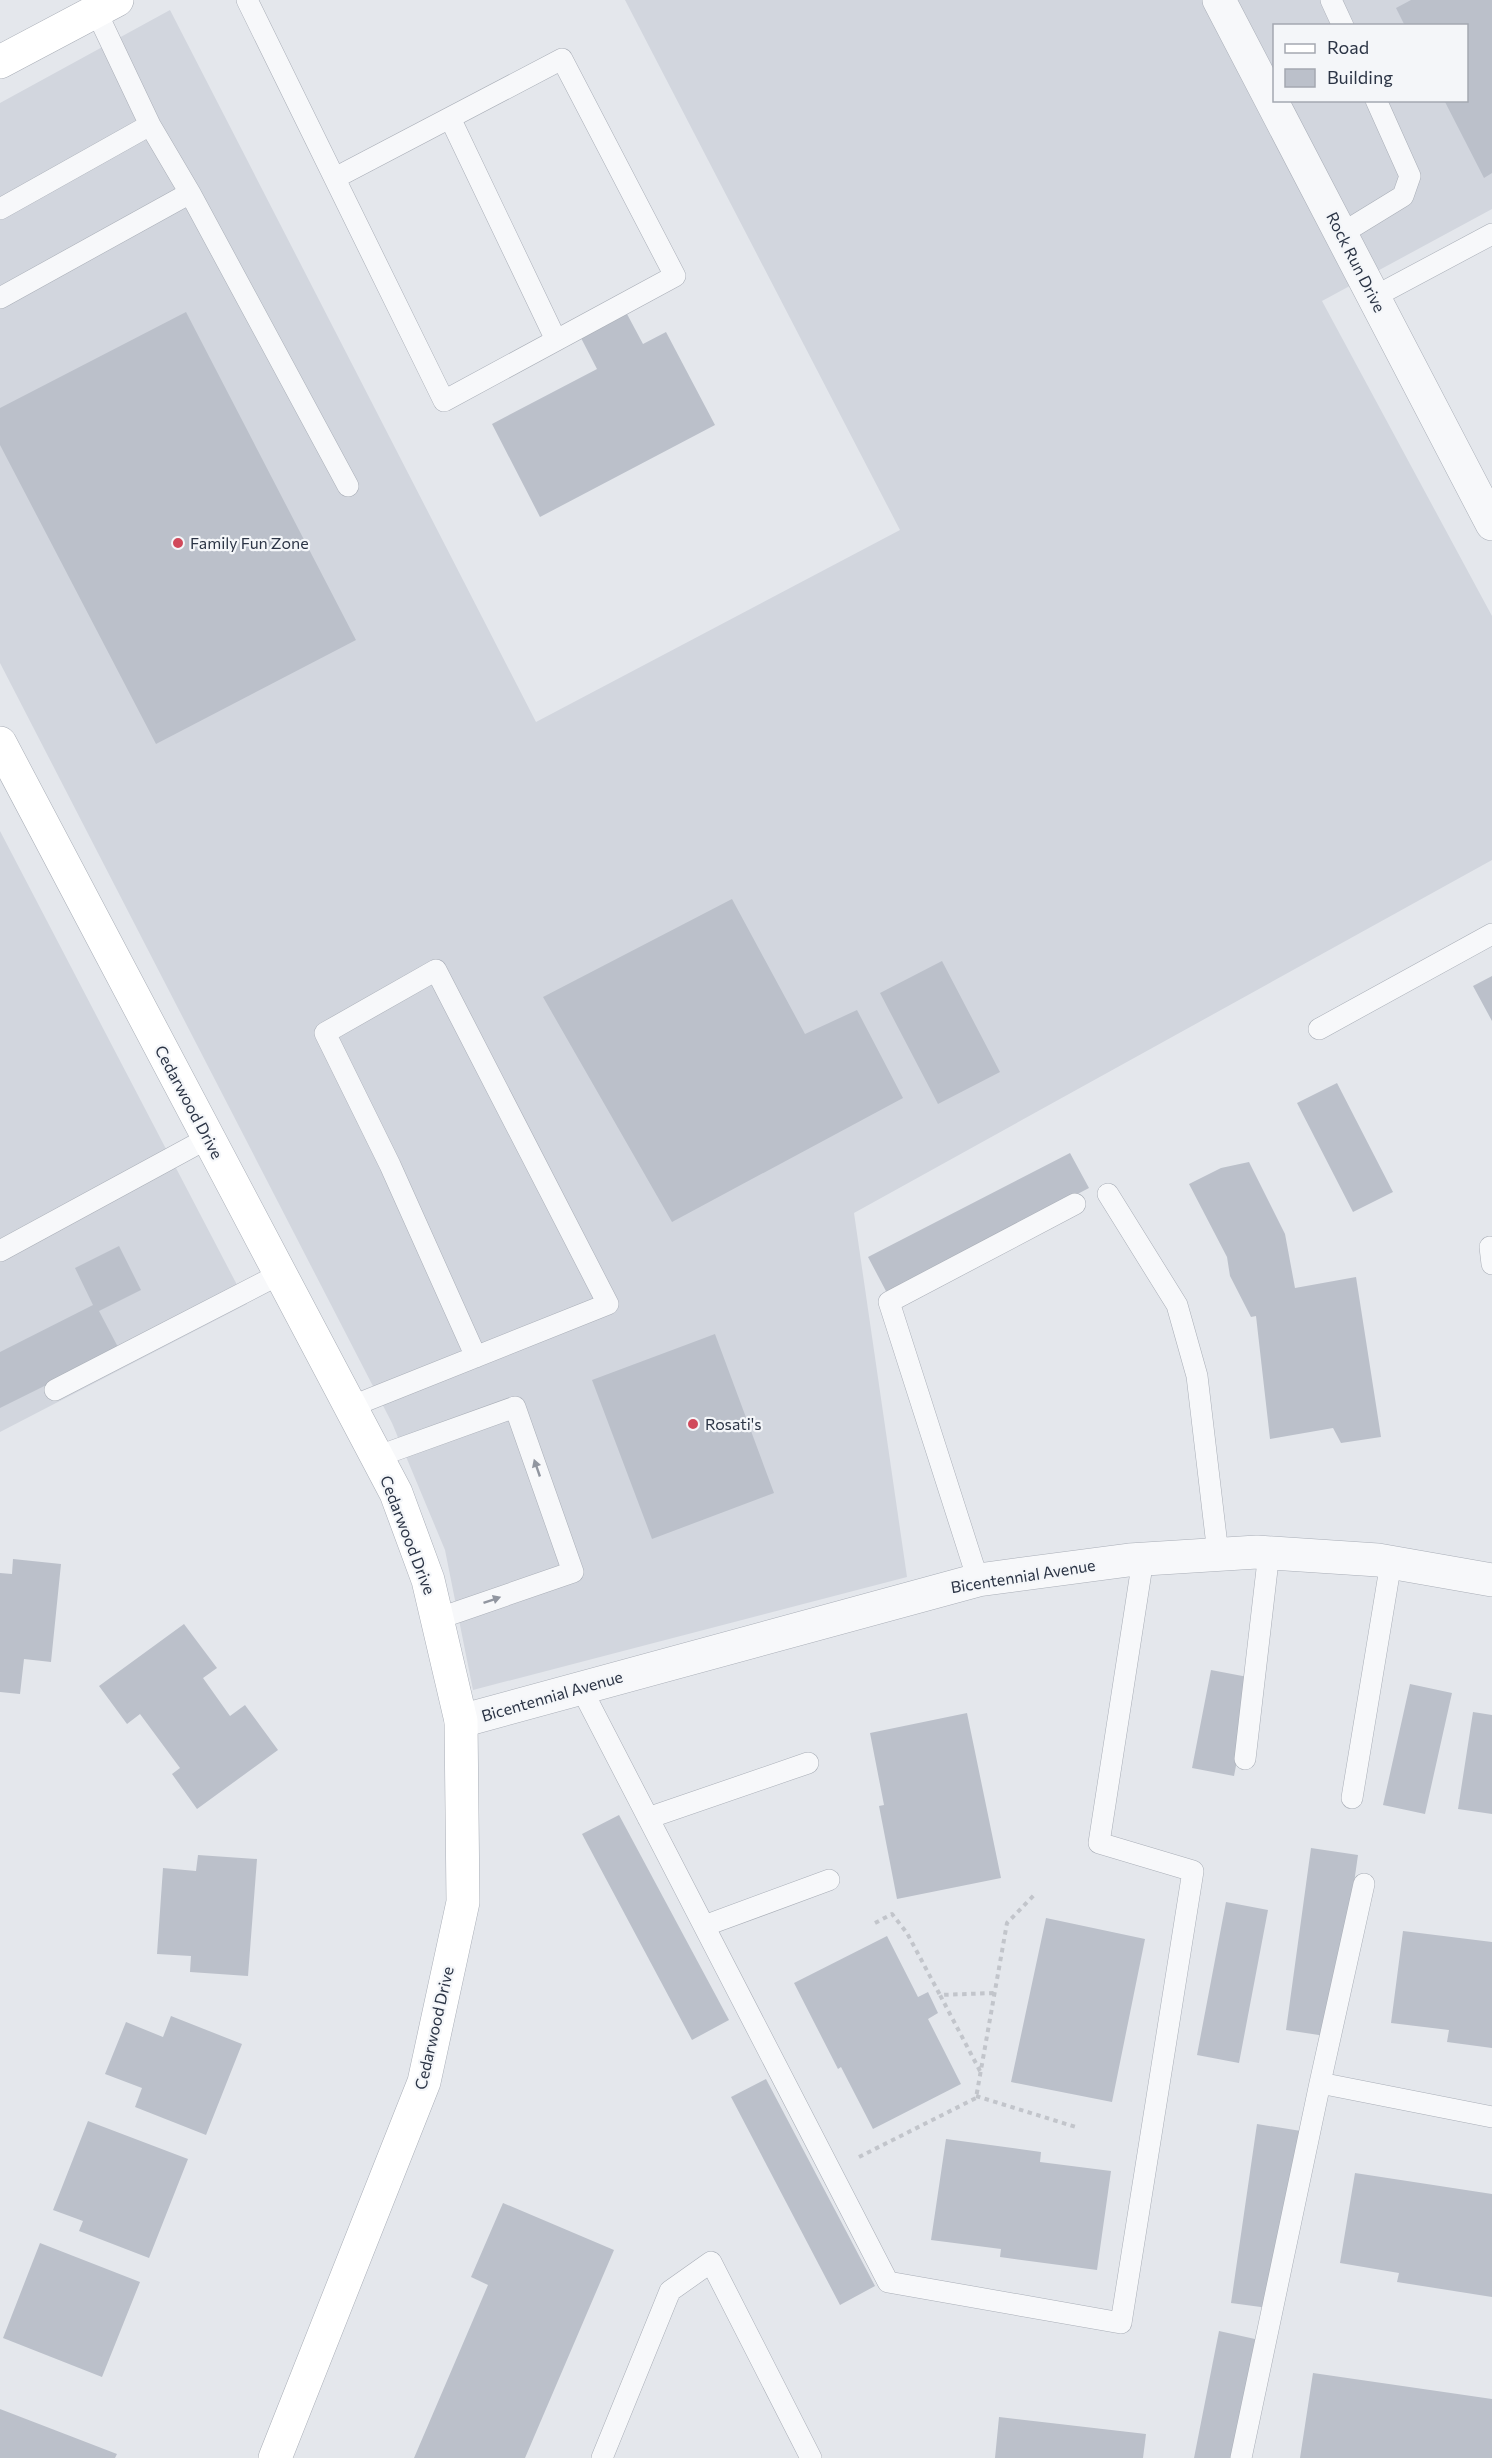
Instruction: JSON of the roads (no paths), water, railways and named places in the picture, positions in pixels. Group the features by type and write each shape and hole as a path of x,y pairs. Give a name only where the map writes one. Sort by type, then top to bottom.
{"street":[{"name":"Rock Run Drive","path":"1219,0 1492,524"},
{"path":"0,62 107,5"},
{"name":"Cedarwood Drive","path":"0,743 396,1493 428,1580 461,1721 463,1902 424,2082 275,2458"},
{"name":"Bicentennial Avenue","path":"461,1721 978,1580 1143,1559 1269,1552 1391,1562 1492,1580"}],"lane":[{"path":"247,0 444,401 675,276 562,59 335,178"},
{"path":"1331,0 1342,24"},
{"path":"107,5 150,125 190,193 348,486"},
{"path":"1341,234 1403,196 1410,176 1377,102"},
{"path":"450,118 556,340"},
{"path":"0,209 150,125"},
{"path":"0,298 190,193"},
{"path":"1374,297 1492,234"},
{"path":"1319,1029 1492,934"},
{"path":"350,1407 476,1357 608,1304 436,970 325,1033 390,1165 476,1357"},
{"path":"0,1251 208,1138"},
{"path":"1108,1194 1177,1305 1197,1376 1218,1554"},
{"path":"978,1580 889,1302 1075,1204"},
{"path":"55,1390 280,1274"},
{"path":"376,1457 515,1407 573,1572 437,1619"},
{"path":"1245,1759 1269,1552"},
{"path":"581,1688 888,2282 1121,2323 1193,1871 1099,1843 1143,1559"},
{"path":"1352,1798 1391,1562"},
{"path":"648,1818 808,1763"},
{"path":"705,1926 829,1880"},
{"path":"1241,2458 1364,1884"},
{"path":"1320,2084 1492,2117"},
{"path":"602,2458 670,2291 711,2262 811,2458"}],"place":[{"name":"Family Fun Zone","path":"178,543"},
{"name":"Rosati's","path":"693,1424"}]}
